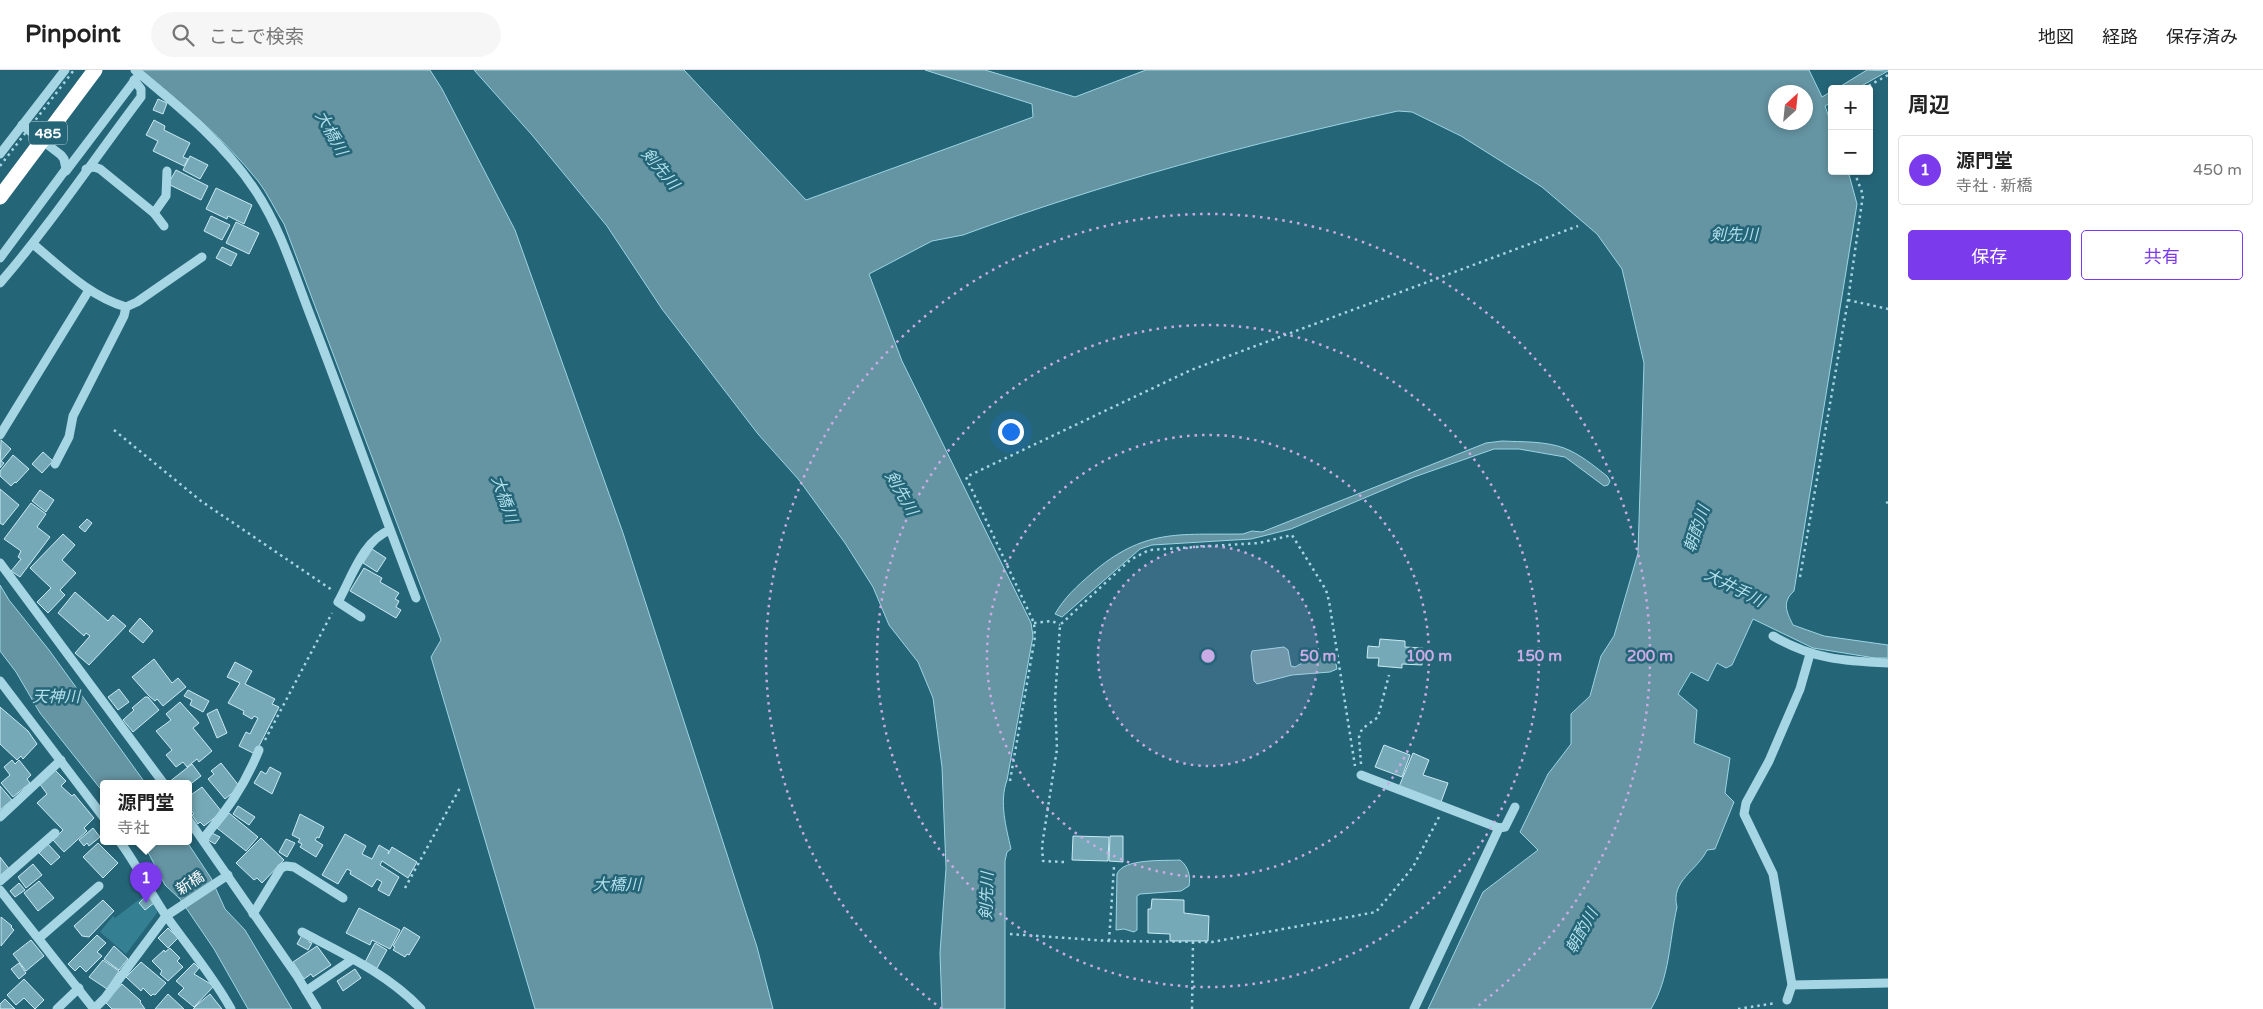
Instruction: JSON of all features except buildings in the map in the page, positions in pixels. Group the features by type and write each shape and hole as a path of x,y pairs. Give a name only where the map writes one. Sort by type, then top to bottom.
{"highway":[{"name":"485","path":"0,197 96,70"}],"street":[{"path":"0,154 65,70"},
{"path":"0,283 33,244 86,169 141,97 141,89 136,75"},
{"path":"0,258 136,75"},
{"path":"136,75 194,121 243,172 266,208 280,237 312,320 416,598"},
{"path":"22,125 64,159 66,169 61,177"},
{"path":"86,169 91,167 100,169 154,213 164,226"},
{"path":"154,213 161,206 166,196 167,171"},
{"path":"33,244 89,290 126,307 137,302 202,257"},
{"path":"0,435 89,290"},
{"path":"55,464 69,437 73,416 124,316 126,307"},
{"path":"361,617 340,599 368,548 379,536 390,530"},
{"path":"0,563 161,780"},
{"path":"1773,636 1810,654 1850,661 1888,664"},
{"path":"1787,1000 1792,985 1773,874 1744,814 1746,803 1769,761 1800,689 1810,654"},
{"path":"0,681 100,813"},
{"path":"203,839 236,798 246,781 259,750"},
{"path":"0,817 61,760"},
{"path":"1358,771 1444,808 1499,828 1505,828 1515,807"},
{"path":"192,824 306,990 317,1009"},
{"path":"1414,1009 1499,828"},
{"path":"0,881 55,833"},
{"path":"122,845 134,860 168,915 207,969 231,1009"},
{"path":"253,914 281,868 286,866 294,867 343,898"},
{"name":"新橋","path":"168,915 227,876"},
{"path":"39,938 99,886"},
{"path":"0,890 94,1009 105,998 168,915"},
{"path":"302,932 391,982 421,1009"},
{"path":"306,990 353,959"},
{"path":"1792,985 1888,984"},
{"path":"57,1009 79,988"}],"path":[{"path":"0,166 74,70"},
{"path":"1870,85 1888,75"},
{"path":"1800,577 1848,300 1863,195 1856,175"},
{"path":"1010,781 1035,637 1034,623 966,477 1191,370 1578,226"},
{"path":"1848,300 1888,309"},
{"path":"114,430 201,501 340,599 259,750"},
{"path":"1064,862 1043,860 1042,846 1057,749 1055,700 1060,625 1130,560 1149,550 1259,543 1292,535 1326,590 1358,771"},
{"path":"1034,623 1052,621 1060,625"},
{"path":"1358,771 1359,736 1362,729 1378,717 1389,674"},
{"path":"405,888 460,786"},
{"path":"1010,934 1109,941 1212,942 1376,912 1413,867 1444,808"},
{"path":"1109,941 1114,868"},
{"path":"1192,1009 1193,942"},
{"path":"1738,1009 1787,1000"}],"shaded area":[{"path":"149,892 157,907 157,913 126,954 100,932 113,916 115,918"}],"water":[{"name":"大橋川","path":"141,70 430,70 442,89 515,230 623,533 757,947 773,1009 535,1009 431,657 441,640 284,224 262,186 245,166 188,109"},
{"name":"剣先川","path":"474,70 684,70 806,200 1033,117 1032,104 925,70 985,70 1075,97 1146,70 1809,70 1822,97 1828,93 1828,104 1825,106 1828,115 1828,175 1849,175 1857,204 1794,591 1788,599 1786,607 1793,625 1824,636 1888,645 1888,658 1875,658 1813,648 1753,619 1732,665 1726,668 1717,663 1708,681 1691,672 1678,694 1697,710 1694,743 1730,758 1725,793 1734,802 1715,849 1707,850 1677,890 1677,907 1668,959 1662,984 1651,1009 1428,1009 1483,892 1538,850 1520,832 1548,774 1571,744 1571,714 1590,696 1601,656 1614,636 1638,553 1644,363 1622,269 1597,234 1542,187 1461,136 1412,112 1398,111 1233,151 1124,181 963,235 932,241 869,274 902,361 1031,623 1033,636 1003,806 1011,849 1007,852 1005,861 1005,1009 942,1009 940,953 946,868 942,767 933,698 918,662 889,625 873,587 845,543 799,480 758,434 662,309 607,226 532,135"},
{"path":"1867,70 1888,71 1863,85 1843,85"},
{"path":"1502,441 1541,443 1564,448 1576,453 1607,476 1610,481 1608,485 1604,486 1565,457 1519,449 1494,449 1414,477 1291,529 1251,539 1152,545 1140,549 1062,617 1055,614 1071,592 1091,574 1128,548 1145,541 1180,535 1262,532 1486,443"},
{"name":"天神川","path":"0,585 9,600 49,650 143,780 100,780 100,788 40,713 16,672 0,651"},
{"path":"1284,647 1288,650 1291,666 1295,667 1310,659 1326,658 1336,664 1337,669 1330,672 1292,675 1257,684 1254,681 1252,651"},
{"path":"140,845 189,845 211,878 225,909 245,930 292,1009 248,1009 214,949 180,899 165,885 149,854"},
{"path":"1180,860 1188,871 1189,886 1181,891 1140,894 1137,896 1137,930 1134,932 1124,929 1116,930 1117,874 1121,869 1127,865 1145,861"}],"place":[{"name":"源門堂","path":"146,903"}],"water label":[{"name":"朝酌川","path":"1697,529"},
{"name":"大井手川","path":"1734,588"},
{"name":"朝酌川","path":"1582,931"}]}
